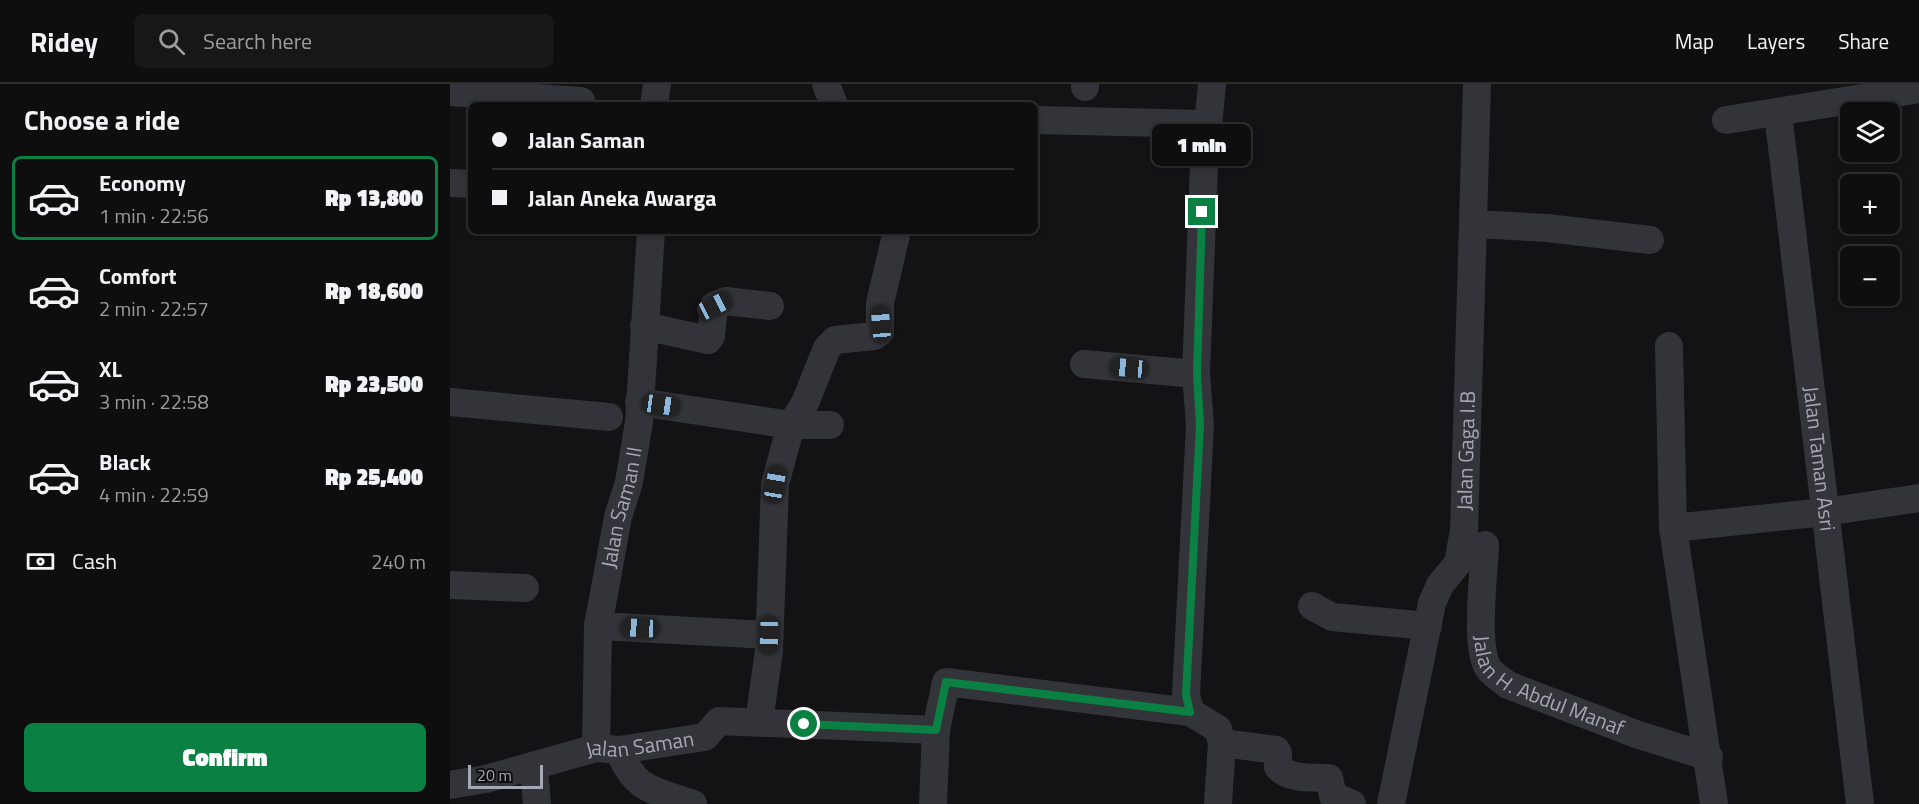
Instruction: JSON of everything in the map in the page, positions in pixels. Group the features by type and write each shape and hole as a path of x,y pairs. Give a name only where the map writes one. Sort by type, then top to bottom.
{"street":[{"path":"654,102 657,84"},
{"path":"826,84 833,102"},
{"path":"1190,712 1187,685 1200,425 1197,374 1206,124 1212,84"},
{"name":"Jalan Gaga I.B","path":"1391,804 1432,603 1440,585 1458,563 1464,530 1477,84"},
{"path":"1726,120 1919,89"},
{"path":"450,92 580,101"},
{"name":"Jalan Taman Asri","path":"1778,113 1860,804"},
{"path":"1038,120 1206,124"},
{"path":"450,183 468,184"},
{"path":"1474,224 1547,228 1650,240"},
{"name":"Jalan Saman II","path":"608,749 598,626 618,517 629,482 639,422 651,234"},
{"path":"759,722 769,635 775,484 791,425 805,403 827,348 835,340 874,336 880,332 879,303 896,234"},
{"path":"644,326 708,340 711,336 714,306 726,301 770,306"},
{"path":"1670,346 1673,528 1709,757 1714,804"},
{"path":"1084,364 1197,374"},
{"path":"450,402 609,417"},
{"path":"639,402 791,425 830,425"},
{"path":"1673,528 1825,512 1919,498"},
{"name":"Jalan H. Abdul Manaf","path":"1485,545 1482,650 1488,667 1495,675 1508,685 1636,734 1709,757"},
{"path":"450,585 525,588"},
{"path":"1312,606 1332,617 1428,626"},
{"path":"598,626 769,635"},
{"path":"933,804 936,730 946,682 1190,712 1218,729 1222,743 1218,804"},
{"name":"Jalan Saman","path":"450,785 486,779 608,749 705,737 719,720 936,730"},
{"path":"1222,743 1276,750 1278,767 1282,771 1295,777 1329,778 1333,796 1352,804"},
{"path":"608,749 625,766 636,782 667,796 693,804"},
{"path":"534,766 537,804"}],"route":[{"path":"804,724 936,730 946,682 1190,712 1186,695 1200,425 1197,374 1202,212"}]}
